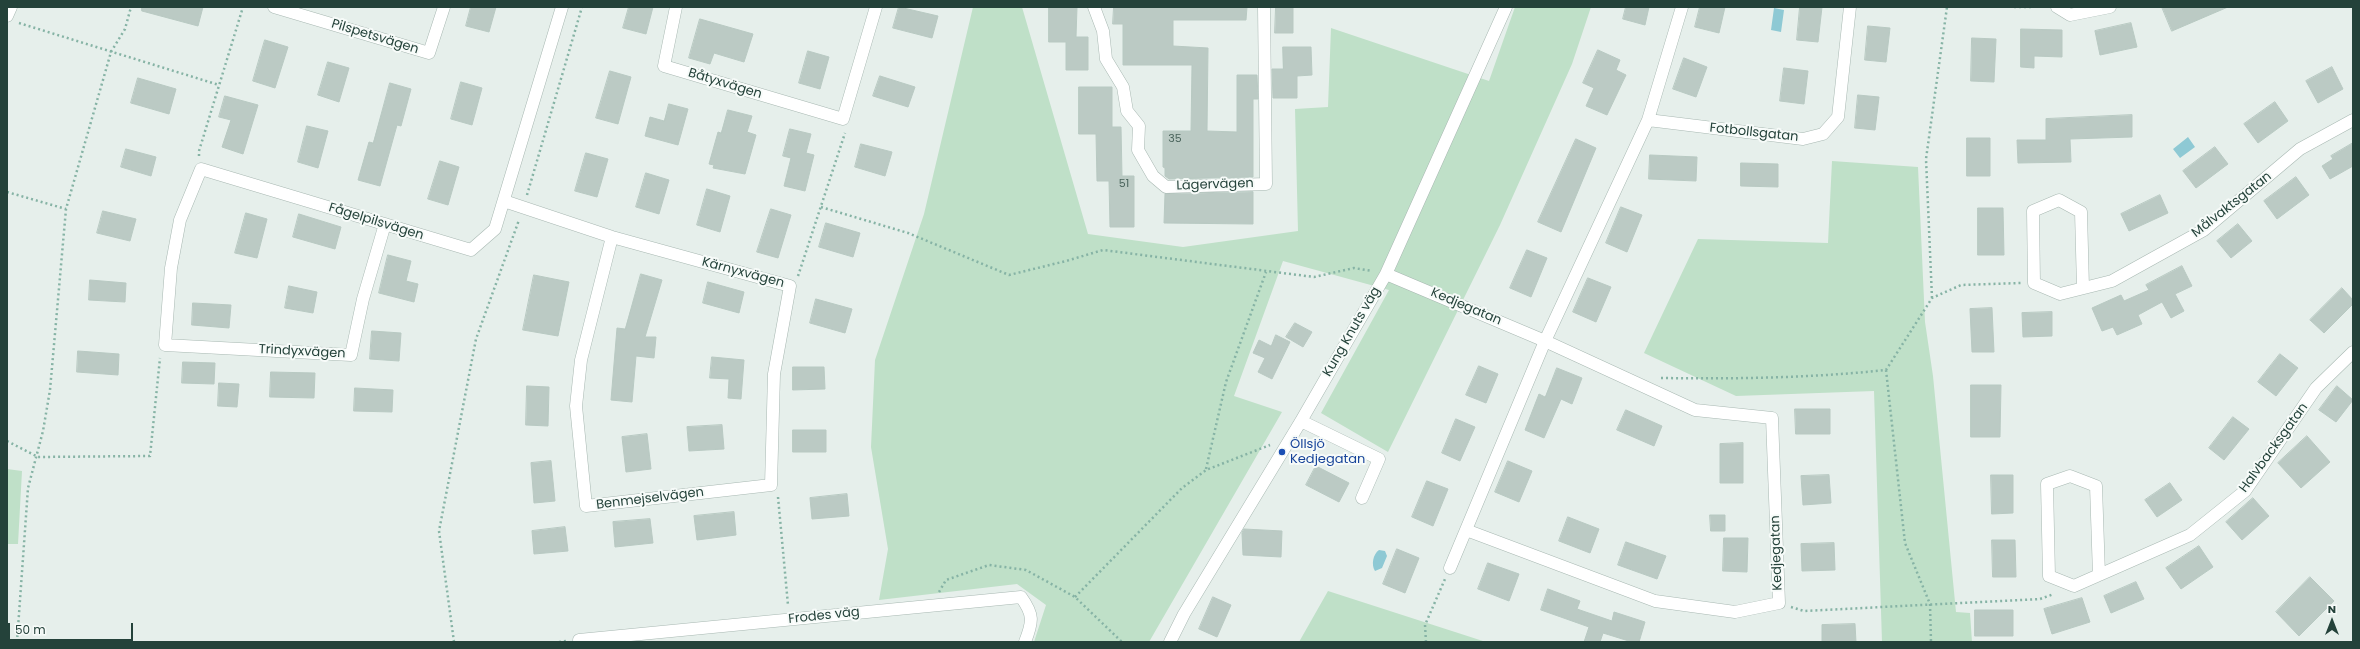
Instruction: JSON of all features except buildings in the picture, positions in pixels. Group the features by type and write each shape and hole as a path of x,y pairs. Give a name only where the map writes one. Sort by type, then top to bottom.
{"street":[{"name":"Pilspetsvägen","path":"274,7 429,54 444,7"},
{"name":"Fågelpilsvägen","path":"201,169 471,250 496,230 562,7"},
{"name":"Båtyxvägen","path":"676,7 664,66 843,119"},
{"path":"843,119 876,7"},
{"name":"Lägervägen","path":"1094,7 1103,32 1106,59 1123,87 1127,111 1139,126 1138,150 1153,176 1166,187 1266,184 1264,7"},
{"name":"Kung Knuts väg","path":"1170,642 1184,614 1292,437 1386,274 1506,7"},
{"path":"1450,568 1545,341 1648,120 1682,7"},
{"name":"Fotbollsgatan","path":"1648,120 1803,139 1823,134 1838,117 1850,7"},
{"path":"2057,7 2070,15 2103,8"},
{"name":"Målvaktsgatan","path":"2034,283 2060,294 2112,281 2204,230 2300,149 2353,120"},
{"path":"165,345 171,268 179,227 201,169"},
{"path":"2034,283 2033,211 2059,200 2081,212 2083,288"},
{"name":"Kärnyxvägen","path":"504,201 612,237 790,286 774,374 771,485"},
{"name":"Trindyxvägen","path":"165,345 351,356 363,299 385,224"},
{"name":"Benmejselvägen","path":"612,237 581,360 576,406 586,506 771,485"},
{"name":"Kedjegatan","path":"1386,274 1545,341 1695,410 1772,418 1779,603 1735,612 1655,601 1466,530"},
{"name":"Halvbacksgatan","path":"2074,586 2190,534 2245,491 2316,388 2353,352"},
{"path":"1301,420 1379,459 1362,498"},
{"path":"2074,586 2049,576 2047,484 2070,476 2096,486 2099,575"},
{"name":"Frodes väg","path":"579,640 1021,597 1031,611 1030,628 1025,642"}],"path":[{"path":"18,642 28,488 38,457 50,390 66,209 111,52 125,29 132,7"},
{"path":"201,169 199,151 243,7"},
{"path":"454,642 439,531 476,339 523,208 582,7"},
{"path":"1932,298 1926,159 1947,7"},
{"path":"2014,7 2033,7"},
{"path":"9,13 19,23 219,85"},
{"path":"790,286 800,272 846,130 843,119"},
{"path":"7,192 66,209"},
{"path":"821,207 908,233 1009,274 1066,261 1103,250 1314,277 1354,268 1386,274"},
{"path":"1206,470 1226,382 1266,272"},
{"path":"1931,642 1930,604 1905,543 1886,370 1932,298 1961,284 2034,283"},
{"path":"7,441 38,457 150,456 160,350 165,345"},
{"path":"1656,378 1744,379 1810,377 1886,370"},
{"path":"1075,597 1182,488 1206,470 1292,437"},
{"path":"771,485 778,496 789,620"},
{"path":"1426,642 1425,626 1450,568"},
{"path":"1779,603 1804,611 2040,599 2074,586"}],"green space":[{"path":"973,7 1022,7 1088,234 1183,247 1298,231 1295,109 1328,107 1331,28 1489,81 1515,7 1591,7 1572,64 1500,225 1388,452 1321,413 1389,290 1283,261 1234,396 1282,412 1149,642 1034,642 1046,605 1017,584 879,600 888,549 871,447 875,360 924,214"},
{"path":"1832,161 1918,167 1925,322 1933,376 1956,612 1970,613 1972,642 1882,642 1874,391 1736,396 1644,353 1698,239 1828,243"},
{"path":"7,469 22,471 18,544 7,544"},
{"path":"1328,591 1486,642 1299,642"}],"water":[{"path":"1774,8 1784,10 1781,32 1771,30"},
{"path":"2188,137 2195,147 2180,158 2173,149"},
{"path":"1379,550 1385,551 1387,556 1382,568 1375,571 1373,560 1375,554"}],"place":[{"name":"Öllsjö Kedjegatan","path":"1282,452"}]}
